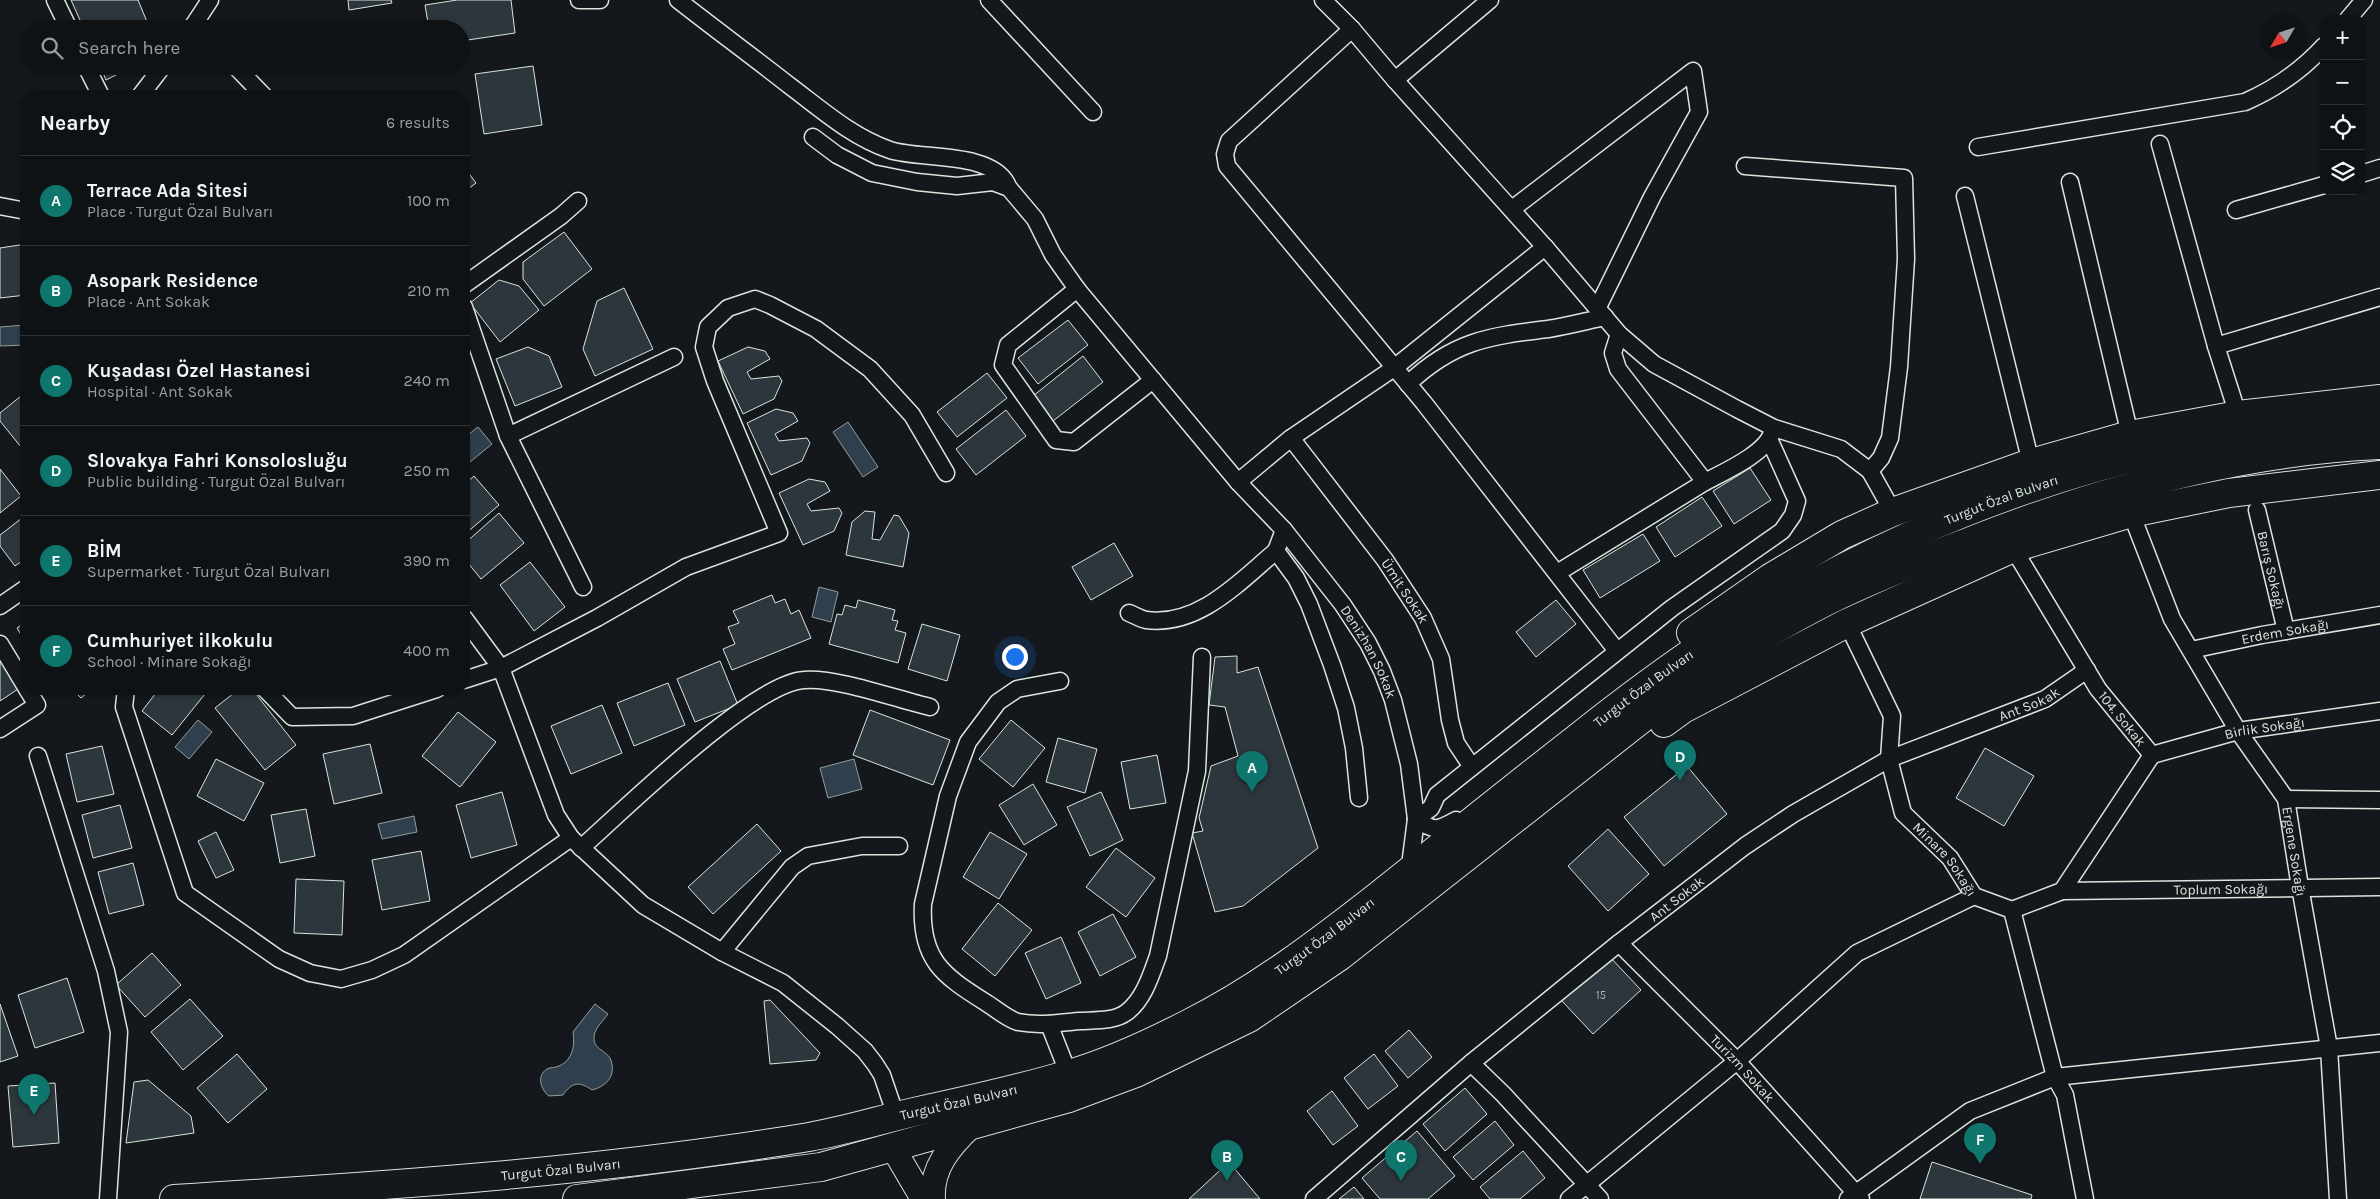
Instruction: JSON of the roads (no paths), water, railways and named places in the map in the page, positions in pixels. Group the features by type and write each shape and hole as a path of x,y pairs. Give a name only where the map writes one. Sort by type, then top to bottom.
{"highway":[{"path":"1329,935 1411,858 1647,664 1770,578 1842,535 1894,512 2032,463 2130,435 2238,415 2380,399"},
{"name":"Turgut Özal Bulvarı","path":"174,1199 514,1176 657,1160 815,1136 1069,1075 1122,1055 1195,1021 1285,966 1329,935 1577,738 1657,678 1717,636 1868,554 1991,501 2055,479 2119,462 2243,434 2380,422"},
{"name":"Turgut Özal Bulvarı","path":"577,1199 821,1167 1069,1098 1136,1073 1249,1018 1340,956 1672,695 1721,661 1826,602 1924,559 2056,508 2194,470 2266,456 2380,445"},
{"path":"1249,1018 1352,960 1385,938 1682,709 1847,622 2013,548 2131,512 2229,493 2380,475"}],"street":[{"path":"55,0 65,20"},
{"path":"199,20 210,0"},
{"path":"579,0 600,0"},
{"name":"Denizhan Sokak","path":"678,0 859,136 902,154 949,157 967,161 1003,176 1009,188 1034,219 1053,255 1077,289 1238,482 1284,530 1343,605 1368,643 1382,671 1404,738 1416,819 1411,858"},
{"path":"989,0 1093,112"},
{"path":"1323,0 1352,28 1395,80 1546,247 1620,334 1654,364 1772,434 1840,449 1870,471 1894,512"},
{"path":"1395,80 1490,0"},
{"path":"2351,15 2364,0"},
{"path":"1352,28 1229,141 1225,154 1228,166 1408,384 1617,651"},
{"path":"1978,147 2245,102 2292,78 2320,50"},
{"path":"1408,384 1422,370 1460,347 1507,333 1550,329 1601,312 1652,197 1699,112 1693,71 1512,209"},
{"path":"90,75 98,90"},
{"path":"144,90 155,75"},
{"path":"244,75 258,90"},
{"path":"813,137 837,155 872,174 957,186 993,182 1009,188"},
{"path":"2160,144 2216,346 2238,415"},
{"path":"1745,166 1904,178 1906,259 1899,367 1890,438 1881,458 1870,471"},
{"path":"2365,173 2380,168"},
{"path":"2070,182 2130,435"},
{"path":"2236,210 2320,186"},
{"path":"1965,196 2032,463"},
{"path":"470,281 561,216 578,201"},
{"path":"1,205 20,209"},
{"path":"1238,482 1291,438 1394,368 1546,247"},
{"path":"1077,289 1008,345 1003,365 1056,440 1074,442 1153,380"},
{"path":"2216,346 2380,297"},
{"path":"470,678 501,668 597,618 686,567 779,532 715,381 704,347 708,327 728,308 755,299 770,305 816,329 870,368 912,415 946,473"},
{"path":"470,325 508,436 583,587"},
{"path":"1620,334 1613,353 1618,369 1705,482"},
{"path":"508,436 674,357"},
{"path":"1562,570 1751,455 1772,434"},
{"path":"1456,820 1440,829 1429,828 1416,819 1432,808 1436,795 1617,651 1672,608 1782,531 1793,514 1797,501 1772,434"},
{"name":"Ümit Sokak","path":"1291,438 1385,560 1423,618 1441,659 1450,720 1456,743 1472,767"},
{"name":"Barış Sokağı","path":"2258,510 2286,631"},
{"name":"Ergene Sokağı","path":"2131,512 2172,619 2238,731 2286,799 2329,1048 2338,1199"},
{"path":"1129,612 1146,620 1175,618 1199,611 1222,596 1276,551 1284,530"},
{"name":"104. Sokak","path":"2013,548 2098,689 2152,755 2062,891"},
{"path":"1276,551 1296,578 1310,604 1332,665 1346,708 1351,732 1359,798"},
{"path":"0,606 20,592"},
{"name":"Erdem Sokağı","path":"2190,650 2380,615"},
{"name":"Minare Sokağı","path":"1847,622 1892,716 1889,759 1903,813 1950,858 1974,896 2012,910"},
{"path":"470,626 501,668 556,815 576,843 643,905 722,952 783,983 814,1006 865,1051 882,1075 896,1116"},
{"path":"0,644 20,677"},
{"path":"1060,681 1017,689 998,702 968,742 948,796 926,889 922,918 927,949 937,967 962,988 1017,1021 1049,1024 1115,1018 1127,1012 1138,1001 1151,974 1158,956 1197,771 1202,657"},
{"name":"Ant Sokak","path":"1314,1199 1471,1064 1619,943 1745,846 1793,814 1889,759 2045,699 2087,670"},
{"path":"125,695 124,707 185,893 279,959 310,974 341,979 372,970 404,955 576,843 698,744 766,693 785,684 803,680 824,680 930,707"},
{"path":"0,730 37,705 31,695"},
{"path":"271,695 292,718 353,716 418,695"},
{"name":"Birlik Sokağı","path":"2152,755 2238,731 2380,711"},
{"path":"38,756 106,971 119,1032 108,1199"},
{"path":"2286,799 2380,800"},
{"path":"722,952 792,867 800,860 808,856 862,846 899,846"},
{"name":"Toplum Sokağı","path":"2062,891 2380,887"},
{"path":"2062,891 2012,910 2055,1077 2066,1095 2085,1199"},
{"path":"1569,1199 1737,1061 1857,953 1974,896"},
{"name":"Turizm Sokak","path":"1619,943 1737,1061 1855,1197"},
{"path":"1049,1024 1069,1075"},
{"path":"1855,1197 1970,1111 2055,1077 2380,1043"},
{"path":"1471,1064 1503,1094 1600,1199"},
{"path":"933,1199 938,1168 952,1144 971,1126"},
{"path":"893,1148 923,1199"}],"water":[{"path":"20,325 20,345 0,346 0,327"},
{"path":"848,422 878,467 863,477 833,432"},
{"path":"478,427 492,444 470,462 470,433"},
{"path":"819,587 838,592 831,622 812,617"},
{"path":"198,720 212,732 189,759 175,747"},
{"path":"854,759 862,789 828,798 820,768"},
{"path":"414,816 417,832 382,839 378,824"},
{"path":"595,1004 608,1014 597,1028 594,1034 594,1041 597,1047 610,1058 612,1074 610,1078 603,1086 592,1090 583,1085 576,1084 570,1087 563,1095 549,1096 542,1087 542,1075 547,1069 564,1063 570,1056 574,1042 573,1032"}],"place":[{"name":"Slovakya Fahri Konsolosluğu","path":"1680,781"},
{"name":"Terrace Ada Sitesi","path":"1252,792"},
{"name":"BİM","path":"34,1115"},
{"name":"Cumhuriyet ilkokulu","path":"1980,1164"},
{"name":"Asopark Residence","path":"1227,1181"},
{"name":"Kuşadası Özel Hastanesi","path":"1401,1181"}]}
